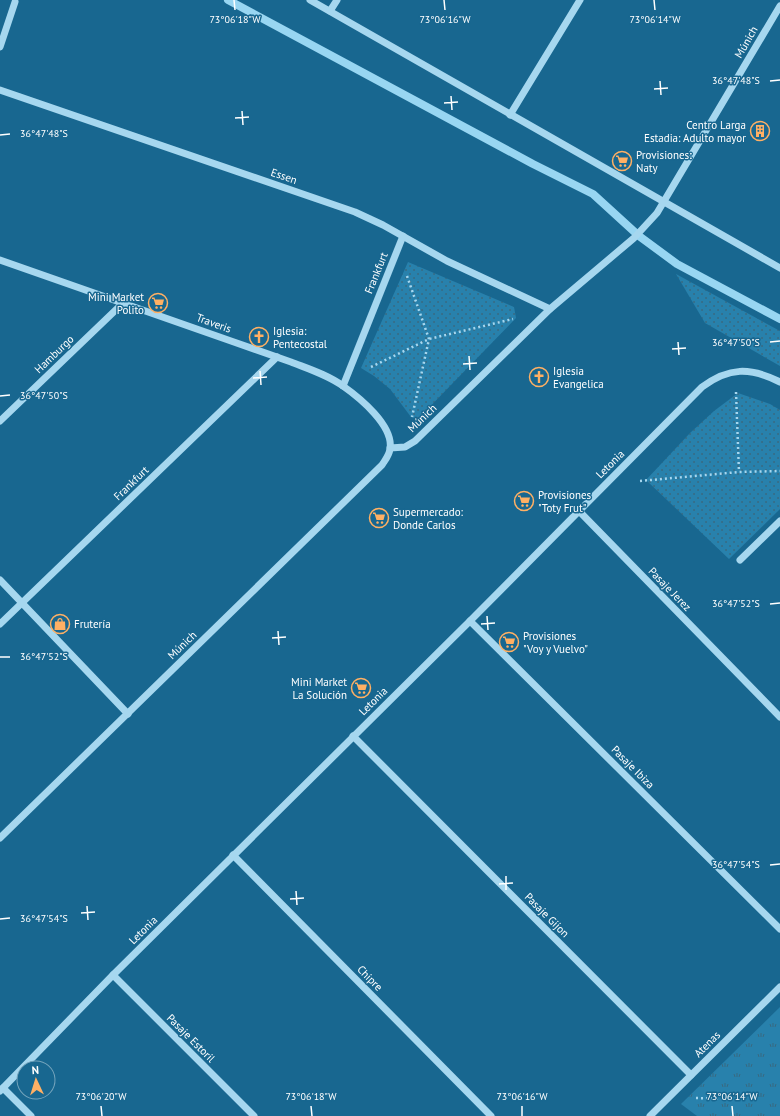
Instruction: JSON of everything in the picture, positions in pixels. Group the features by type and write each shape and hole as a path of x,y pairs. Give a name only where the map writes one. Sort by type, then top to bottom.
{"street":[{"path":"310,0 780,268"},
{"path":"330,11 337,0"},
{"path":"510,114 580,0"},
{"path":"0,47 15,2"},
{"name":"Múnich","path":"0,838 382,465 390,448 405,447 415,441 550,309 634,238 657,212 780,6"},
{"name":"Essen","path":"0,90 355,212 383,225 448,261 550,309"},
{"name":"Frankfurt","path":"343,386 403,236"},
{"name":"Traveris","path":"0,260 277,357 328,377 343,386 369,408 381,422 390,439 390,448"},
{"name":"Hamburgo","path":"0,421 123,303"},
{"name":"Frankfurt","path":"0,624 277,357"},
{"name":"Letonia","path":"2,1089 113,975 470,621 702,387 723,374 734,371 751,371 767,375 780,382"},
{"name":"Pasaje Jerez","path":"578,511 780,716"},
{"path":"740,560 780,521"},
{"path":"0,580 128,714"},
{"name":"Pasaje Ibiza","path":"470,621 780,929"},
{"name":"Pasaje Gijon","path":"353,736 691,1075"},
{"name":"Chipre","path":"233,855 491,1116"},
{"name":"Pasaje Estoril","path":"113,975 254,1116"},
{"name":"Atenas","path":"650,1116 780,987"},
{"path":"2,1089 31,1116"}],"path":[{"path":"398,249 429,339 411,418"},
{"path":"343,386 365,370 429,339 520,317"},
{"path":"736,392 739,472"},
{"path":"640,481 739,472 780,471"},
{"path":"690,1097 728,1099"}],"green space":[{"path":"408,262 514,307 516,318 418,419 411,417 390,389 361,368"},
{"path":"676,274 780,331 780,366 705,323"},
{"path":"738,393 770,404 780,410 780,509 729,559 646,480 690,433 714,411"},
{"path":"780,1007 780,1116 697,1116 681,1104"}],"waterway":[{"path":"228,0 533,164 593,194 639,236 677,264 780,319"}],"place":[{"name":"Centro Larga Estadia: Adulto mayor","path":"760,131"},
{"name":"Provisiones: Naty","path":"622,161"},
{"name":"Mini Market Polito","path":"158,303"},
{"name":"Iglesia: Pentecostal","path":"259,337"},
{"name":"Iglesia Evangelica","path":"539,377"},
{"name":"Provisiones \"Toty Frut\"","path":"524,501"},
{"name":"Supermercado: Donde Carlos","path":"379,518"},
{"name":"Frutería","path":"60,624"},
{"name":"Provisiones \"Voy y Vuelvo\"","path":"509,642"},
{"name":"Mini Market La Solución","path":"361,688"}]}
